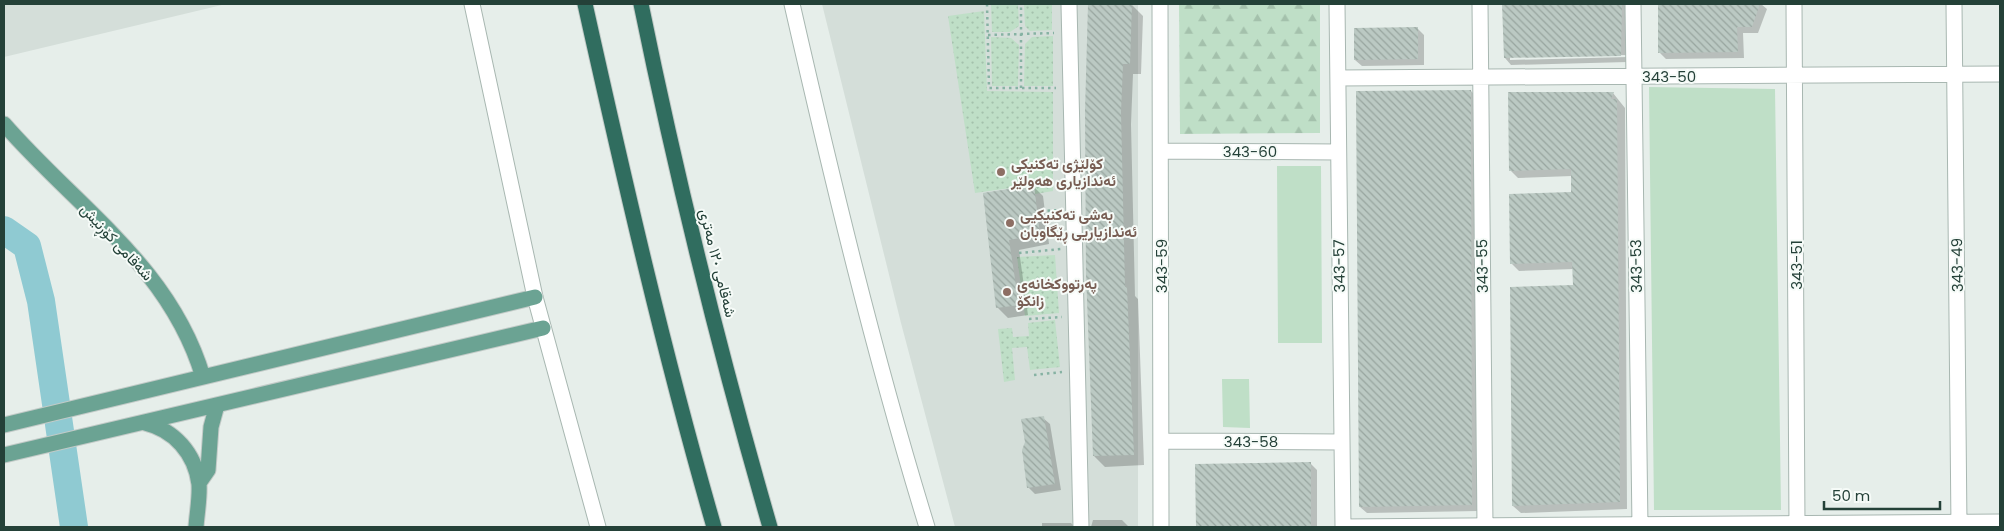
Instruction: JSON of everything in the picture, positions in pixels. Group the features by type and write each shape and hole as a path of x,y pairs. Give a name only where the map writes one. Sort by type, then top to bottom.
{"highway":[{"path":"585,4 624,181 659,325 714,527"},
{"name":"شەقامی ١٢٠ مەتری","path":"641,4 698,260 736,408 770,527"}],"main road":[{"name":"شەقامی کۆڕنیش","path":"4,124 27,151 129,250 148,272 180,321 196,354 203,378"},
{"path":"4,425 535,297"},
{"path":"4,455 542,328"},
{"path":"199,483 208,470 211,426 217,405"},
{"path":"144,422 162,429 181,443 189,452 199,483 196,527"}],"street":[{"path":"472,4 542,328 598,527"},
{"path":"792,4 821,130 904,451 927,527"},
{"path":"1068,4 1081,527"},
{"name":"343-59","path":"1160,4 1161,527"},
{"name":"343-57","path":"1337,4 1343,527"},
{"name":"343-55","path":"1480,4 1485,527"},
{"name":"343-53","path":"1633,4 1640,527"},
{"name":"343-51","path":"1794,4 1797,525"},
{"name":"343-49","path":"1954,4 1959,525"},
{"name":"343-50","path":"1338,78 2000,74"},
{"name":"343-60","path":"1161,150 1338,152"},
{"name":"343-58","path":"1161,441 1341,442"},
{"path":"1343,527 1959,525 2000,522"}],"path":[{"path":"987,4 989,88 1071,89"},
{"path":"1021,88 1022,4"},
{"path":"988,35 1070,33"},
{"path":"1019,253 1074,248"},
{"path":"1029,319 1076,316"},
{"path":"1034,375 1078,371"}],"shaded area":[{"path":"4,4 226,4 4,57"},
{"name":"کۆلێژی تەکنیکی ئەندازیاری هەولێر","path":"822,4 1138,4 1138,527 955,527 901,323"}],"green space":[{"path":"991,4 1018,4 1019,26 1010,32 992,32"},
{"path":"1024,4 1052,4 1052,30 1030,31 1025,26"},
{"path":"1179,4 1320,4 1320,133 1180,134"},
{"path":"984,11 987,91 1053,92 1053,191 1035,194 1033,185 975,193 948,16"},
{"path":"1053,36 1053,86 1024,86 1025,44 1032,37"},
{"path":"991,37 1011,38 1019,45 1018,86 992,86"},
{"path":"1649,87 1775,89 1781,510 1654,510"},
{"path":"1277,166 1321,166 1322,343 1278,343"},
{"path":"1055,255 1059,313 1025,316 1017,257"},
{"path":"1055,320 1060,367 1030,370 1027,347 1012,348 1015,380 1004,382 998,329 1012,328 1013,337 1029,336 1028,323"},
{"path":"1222,379 1249,379 1250,428 1223,427"}],"building":[{"path":"1088,4 1132,4 1130,64 1123,64 1121,112 1125,287 1127,287 1134,455 1093,456 1086,274 1085,111"},
{"path":"1502,4 1622,4 1621,56 1504,58"},
{"path":"1658,4 1760,4 1752,27 1737,27 1738,52 1658,53"},
{"path":"1418,27 1418,59 1354,60 1354,28"},
{"path":"1471,90 1472,505 1359,507 1356,91"},
{"path":"1508,92 1614,92 1611,99 1617,99 1620,502 1512,506 1510,287 1573,285 1572,262 1510,264 1509,194 1571,192 1571,169 1509,171"},
{"path":"1034,185 1040,234 1009,240 1019,305 996,308 983,193"},
{"path":"1044,416 1055,484 1027,488 1022,450 1025,442 1021,419"},
{"path":"1311,462 1311,527 1196,527 1195,464"}],"waterway":[{"path":"4,230 27,246 41,301 74,527"}],"place":[{"name":"کۆلێژی تەکنیکی ئەندازیاری هەولێر","path":"1001,172"},
{"name":"بەشی تەکنیکیی ئەندازیاریی ڕێگاوبان","path":"1010,223"},
{"name":"پەرتووکخانەی زانکۆ","path":"1007,292"}]}
